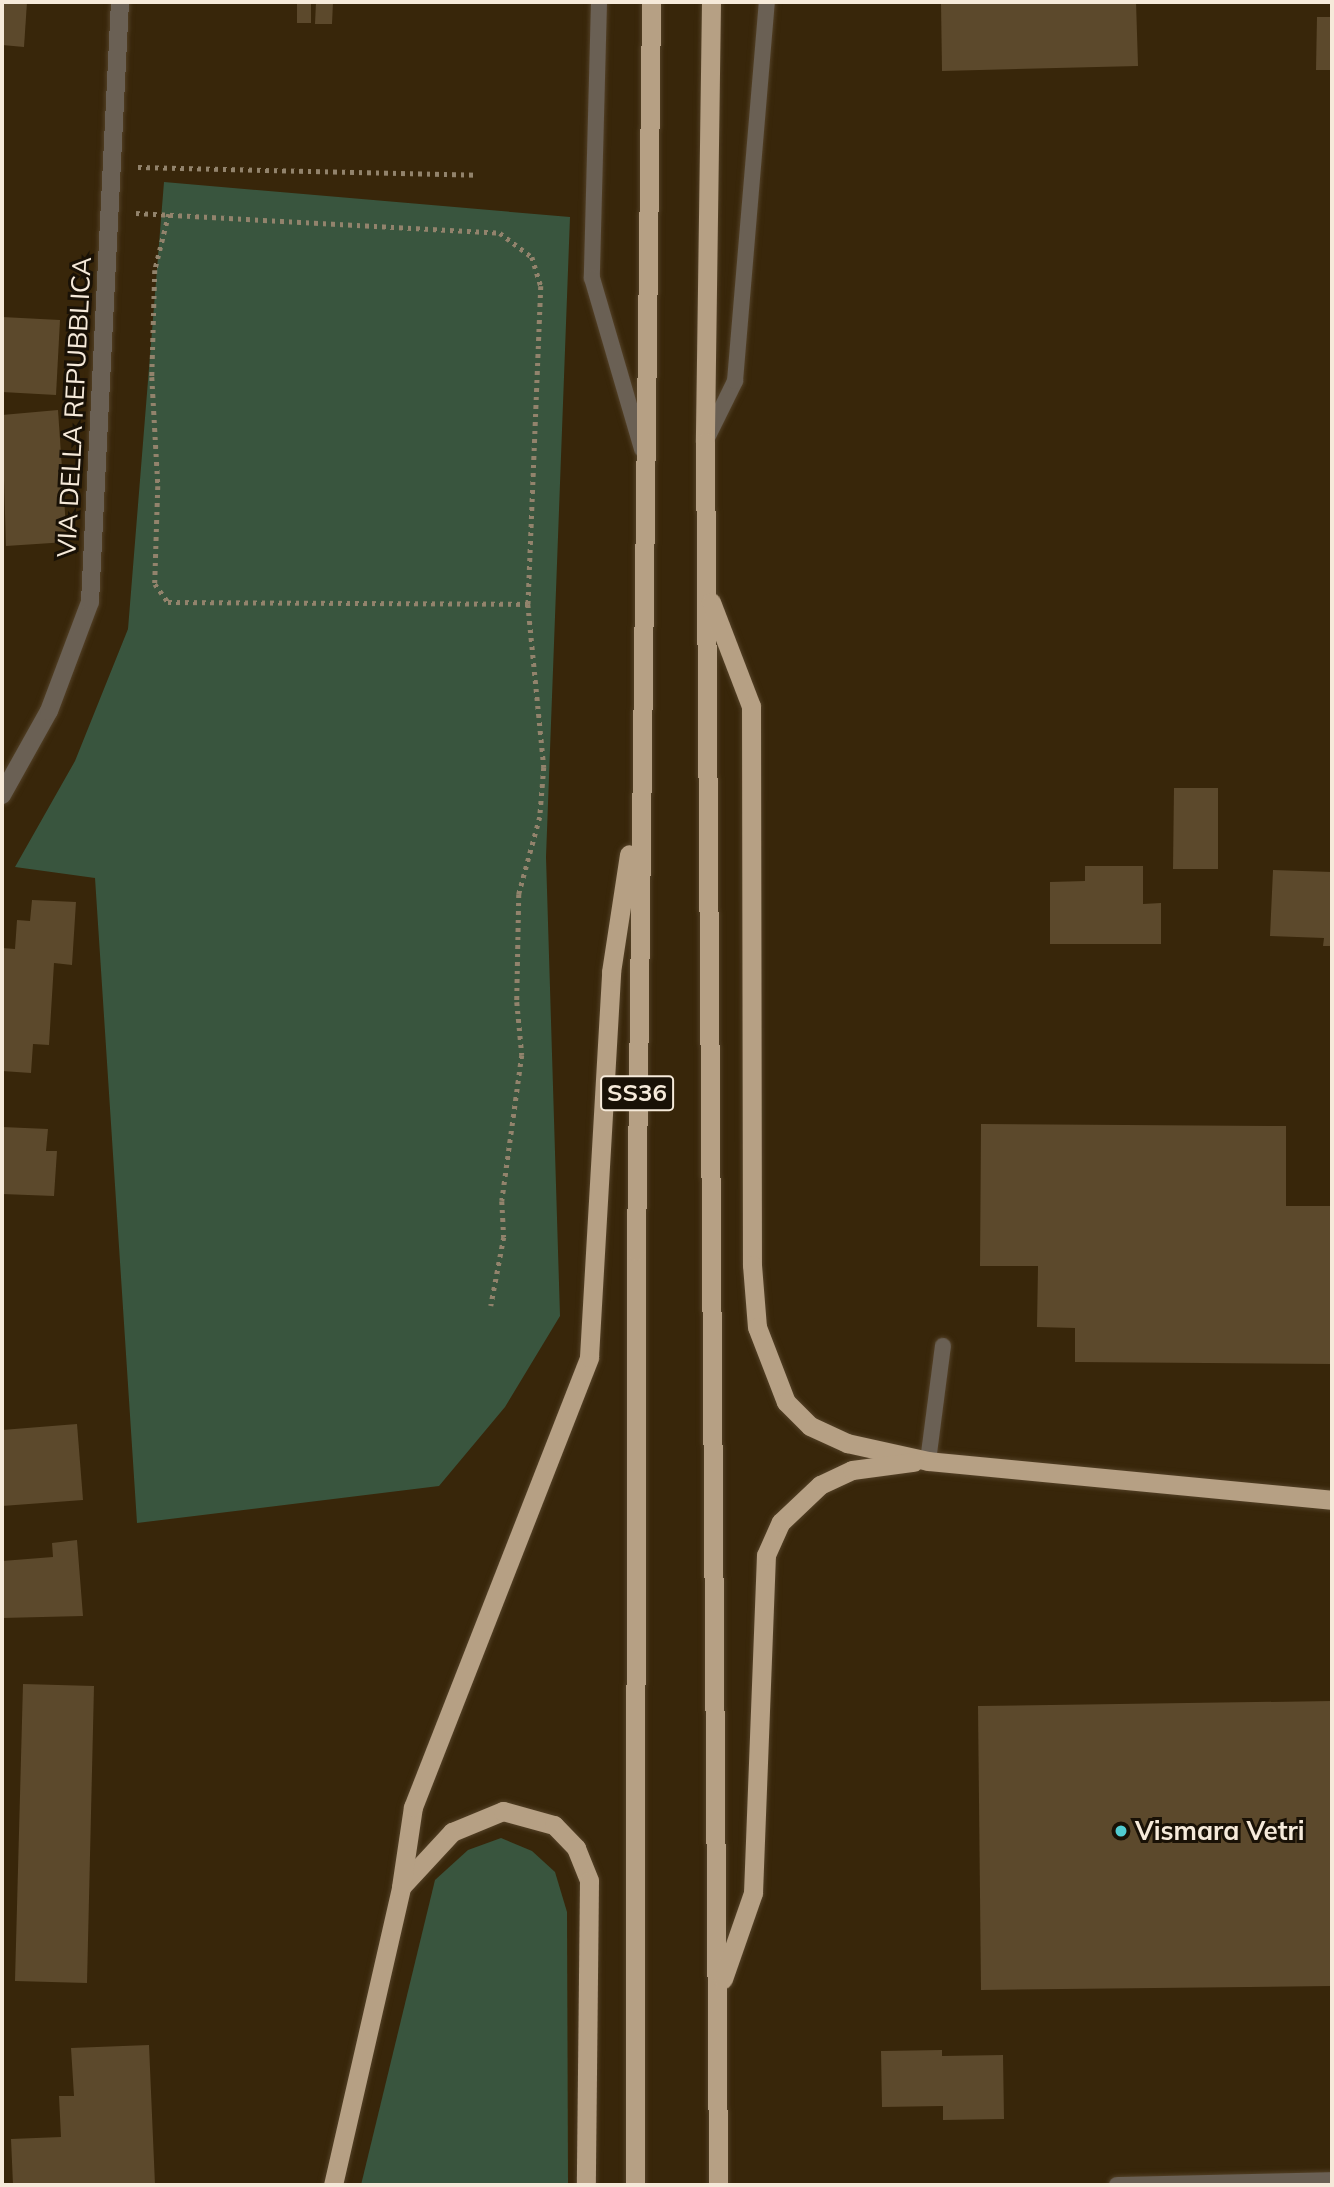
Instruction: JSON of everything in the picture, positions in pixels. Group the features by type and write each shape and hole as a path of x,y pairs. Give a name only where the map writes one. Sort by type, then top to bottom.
{"highway":[{"name":"SS36","path":"635,2185 642,449 651,2"},
{"name":"SS36","path":"711,2 705,442 718,2185"},
{"path":"706,588 751,706 752,1265 757,1327 786,1402 810,1426 847,1443 928,1461 1332,1500"},
{"path":"333,2185 401,1887 414,1807 589,1357 611,972 640,784"},
{"path":"718,1994 753,1893 766,1555 781,1522 820,1485 852,1471 928,1461"},
{"path":"401,1887 452,1832 503,1811 554,1825 576,1848 589,1881 586,2185"}],"street":[{"name":"VIA DELLA REPUBBLICA","path":"2,796 49,711 90,602 120,2"}],"lane":[{"path":"599,2 592,278 642,449"},
{"path":"705,442 735,380 767,2"},
{"path":"928,1461 943,1346"},
{"path":"1117,2185 1332,2180"}],"path":[{"path":"113,167 478,175"},
{"path":"111,212 500,233 532,257 541,286 528,604 544,767 540,817 519,894 517,1002 522,1055 502,1200 504,1237 491,1306"},
{"path":"169,214 156,270 152,377 158,486 155,584 168,602 528,604"}],"green space":[{"path":"164,182 570,217 546,857 560,1316 505,1407 439,1486 137,1523 95,878 15,867 75,761 128,629"},
{"path":"501,1838 532,1851 555,1872 567,1912 568,2185 361,2185 435,1880 468,1850"}],"building":[{"path":"2,2 27,2 24,47 2,45"},
{"path":"297,2 311,2 311,23 297,23"},
{"path":"316,2 333,2 332,24 315,24"},
{"path":"941,2 1136,2 1138,66 942,71"},
{"path":"1317,17 1332,17 1332,70 1316,70"},
{"path":"2,317 60,320 56,395 2,392"},
{"path":"58,410 67,542 6,546 2,415"},
{"path":"1174,788 1218,788 1218,869 1173,869"},
{"path":"1085,866 1143,866 1143,904 1161,903 1161,944 1050,944 1050,882 1085,881"},
{"path":"1273,870 1332,872 1332,946 1323,946 1324,938 1270,936"},
{"path":"32,900 76,902 72,965 54,963 49,1045 33,1044 31,1073 2,1071 2,948 15,949 17,920 30,921"},
{"path":"981,1124 1286,1126 1286,1206 1332,1206 1332,1364 1075,1362 1075,1328 1037,1327 1038,1266 980,1266"},
{"path":"2,1127 48,1129 46,1151 57,1151 54,1196 2,1194"},
{"path":"77,1424 83,1500 2,1506 2,1430"},
{"path":"77,1540 83,1616 2,1618 2,1561 53,1557 52,1543"},
{"path":"23,1684 94,1686 87,1983 15,1981"},
{"path":"1332,1701 1332,1986 981,1990 978,1706"},
{"path":"149,2045 155,2185 13,2185 11,2139 61,2137 59,2096 74,2096 71,2048"},
{"path":"942,2050 942,2056 1003,2055 1004,2119 943,2120 943,2106 882,2107 881,2051"}],"place":[{"name":"Vismara Vetri","path":"1121,1831"}]}
